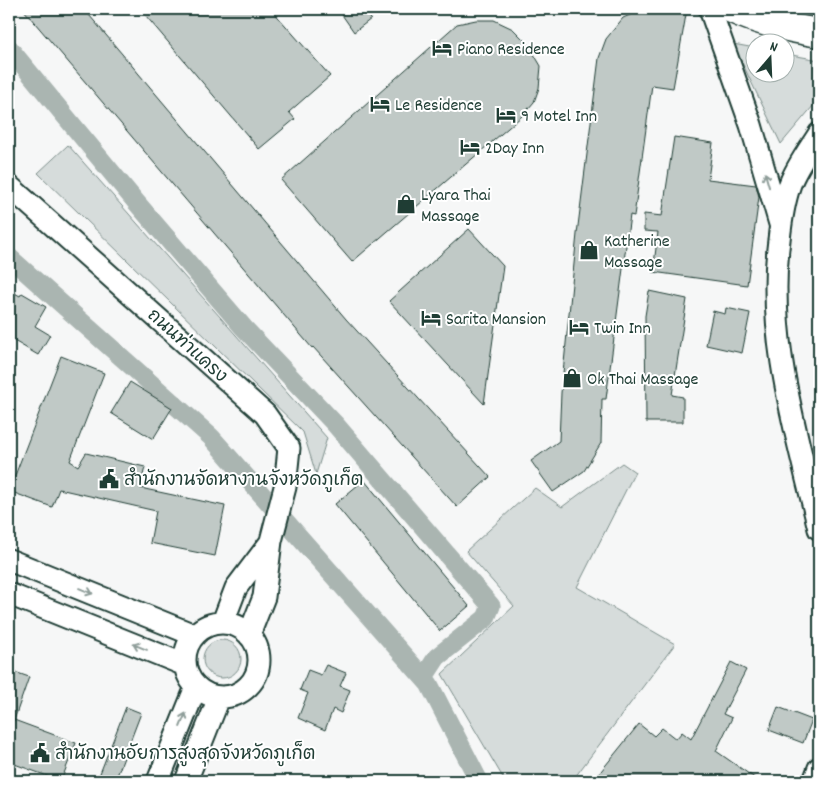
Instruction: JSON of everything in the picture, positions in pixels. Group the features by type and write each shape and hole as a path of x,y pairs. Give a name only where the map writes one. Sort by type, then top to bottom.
{"main road":[{"path":"732,9 754,19 778,26 819,33"}],"street":[{"path":"710,9 751,125 780,226"},
{"path":"819,134 790,184 780,226 775,284 780,359 819,529"},
{"name":"ถนนท่าแครง","path":"9,186 265,414 289,448 285,487 271,541 264,597 249,635"},
{"name":"ถนนท่าแครง","path":"222,622 236,588 271,541"},
{"path":"9,560 194,635"},
{"path":"39,607 50,577"},
{"path":"9,594 185,665"},
{"path":"222,622 242,629 249,635 255,644 259,656 259,669 246,690 231,697 219,698 196,687 188,676 185,665 187,648 194,635 208,626 222,622"},
{"path":"158,781 196,687"},
{"path":"186,781 219,698"},
{"path":"814,781 819,768"}],"shaded area":[{"path":"733,44 746,46 746,71"},
{"path":"796,56 819,60 819,99 781,144 751,82 796,82"},
{"path":"68,145 327,438 316,474 303,432 38,173"},
{"path":"622,463 635,472 577,587 675,644 572,781 505,781 442,674 514,606 466,551 535,488 562,507"},
{"path":"222,640 236,645 241,659 236,673 222,678 208,673 203,659 208,645"}],"building":[{"path":"23,9 84,9 346,319 490,477 457,507 312,348"},
{"path":"140,9 271,9 330,76 289,112 295,119 259,149"},
{"path":"338,9 364,9 371,19 354,32"},
{"path":"644,9 687,9 673,88 652,85 634,216 630,215 606,399 602,399 601,443 584,471 553,492 531,461 559,441 561,393 577,234 599,58 606,39 623,18"},
{"path":"476,20 494,20 513,29 528,44 541,66 539,88 534,102 522,116 352,262 281,180 457,24"},
{"path":"674,137 713,143 708,179 756,185 759,197 747,285 653,272 658,232 644,231 644,214 662,216"},
{"path":"469,229 503,266 484,404 389,301"},
{"path":"9,290 20,296 22,293 46,307 35,326 50,335 38,355 9,338"},
{"path":"649,291 687,299 672,395 683,397 683,422 646,422 645,316"},
{"path":"726,308 750,313 742,353 706,345 713,311 725,314"},
{"path":"61,356 104,373 70,461 78,466 86,453 145,467 140,488 225,506 215,556 150,543 156,511 59,489 52,507 9,491"},
{"path":"130,382 172,408 153,439 111,413"},
{"path":"364,480 469,606 440,631 335,504"},
{"path":"731,662 746,670 723,714 732,718 716,751 759,781 593,781 639,724 654,736 662,728 676,739 682,732 691,739"},
{"path":"326,665 346,673 340,686 350,690 341,713 333,709 325,730 298,718 308,693 300,690 308,670 321,675"},
{"name":"สำนักงานอัยการสูงสุดจังหวัดภูเก็ต","path":"9,670 29,677 14,720 76,743 61,781 9,762"},
{"path":"126,707 141,713 115,781 97,781"},
{"path":"778,707 812,720 803,743 769,730"}],"waterway":[{"path":"9,48 136,202 244,328 335,424 491,606 486,618 437,657 424,677"},
{"path":"9,257 211,437 429,684 479,781"}],"place":[{"name":"Piano Residence","path":"442,48"},
{"name":"Le Residence","path":"380,104"},
{"name":"9 Motel Inn","path":"506,115"},
{"name":"2Day Inn","path":"470,147"},
{"name":"Lyara Thai Massage","path":"406,204"},
{"name":"Katherine Massage","path":"589,250"},
{"name":"Sarita Mansion","path":"431,318"},
{"name":"Twin Inn","path":"579,327"},
{"name":"Ok Thai Massage","path":"572,378"},
{"name":"สำนักงานจัดหางานจังหวัดภูเก็ต","path":"109,479"},
{"name":"สำนักงานอัยการสูงสุดจังหวัดภูเก็ต","path":"40,753"}]}
